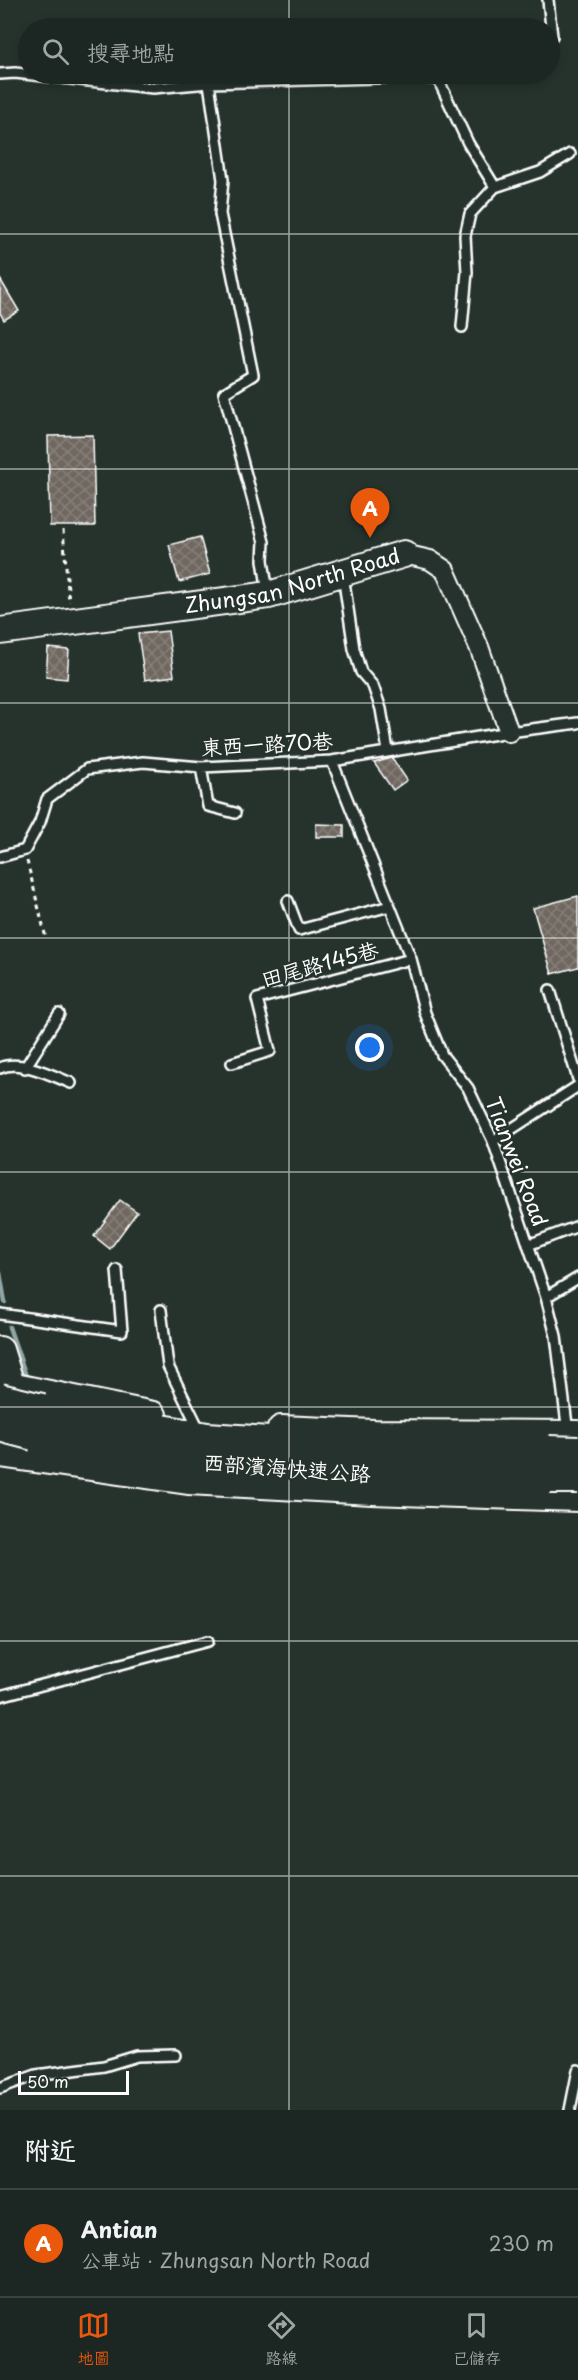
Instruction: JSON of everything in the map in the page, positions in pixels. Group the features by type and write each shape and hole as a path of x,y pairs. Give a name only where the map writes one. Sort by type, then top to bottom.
{"highway":[{"name":"西部濱海快速公路","path":"4,1390 38,1422"},
{"name":"西部濱海快速公路","path":"0,1425 38,1422 207,1439 378,1450 567,1454"}],"street":[{"name":"Zhungsan North Road","path":"0,631 269,595 404,554 430,560 445,570 479,646 509,732"},
{"path":"0,1350 4,1390 0,1443"},
{"path":"4,1390 197,1425 374,1433 567,1454"},
{"path":"0,1454 188,1481 372,1491 578,1498"}],"lane":[{"path":"548,0 550,18"},
{"path":"0,74 18,73"},
{"path":"116,84 153,88 197,84"},
{"path":"208,84 223,180 220,214 253,375 224,393 264,542 263,560 269,595"},
{"path":"440,84 468,143 495,188"},
{"path":"462,327 467,272 465,236 470,214 495,188 540,172 570,154"},
{"path":"342,571 354,649 361,672 373,686 381,709 388,751"},
{"name":"東西一路70巷","path":"25,850 40,822 47,799 87,769 143,762 201,767 332,761 578,723"},
{"name":"Tianwei Road","path":"332,761 411,959 425,1013 442,1055 468,1088 493,1140 546,1297 556,1336 567,1454 578,1492"},
{"path":"201,767 208,806 236,813"},
{"path":"0,857 25,850"},
{"path":"288,901 299,930 390,906"},
{"name":"田尾路145巷","path":"232,1064 270,1050 257,999 411,959"},
{"path":"550,990 578,1079"},
{"path":"25,1068 59,1014"},
{"path":"0,1068 6,1065 25,1068 71,1083"},
{"path":"493,1140 578,1086"},
{"path":"528,1245 578,1226"},
{"path":"0,1314 122,1331 117,1270"},
{"path":"546,1297 578,1278"},
{"path":"161,1310 168,1366 197,1425"},
{"path":"0,1696 208,1641"},
{"path":"0,2088 36,2075 104,2066 136,2056 176,2055"},
{"path":"570,2110 578,2070"}],"path":[{"path":"63,530 70,622"},
{"path":"25,850 46,938"}],"building":[{"path":"0,279 19,311 4,320 0,313"},
{"path":"93,435 95,526 50,526 48,436"},
{"path":"200,537 210,574 179,582 169,545"},
{"path":"168,631 174,676 145,680 138,634"},
{"path":"48,648 69,650 67,679 46,677"},
{"path":"392,758 407,780 393,790 374,763"},
{"path":"316,824 344,825 344,837 316,837"},
{"path":"578,896 578,967 552,974 533,908"},
{"path":"120,1200 137,1212 110,1249 94,1236"}],"waterway":[{"path":"0,1273 5,1302"},
{"path":"9,1327 27,1379"}],"place":[{"name":"Antian","path":"370,538"}]}
